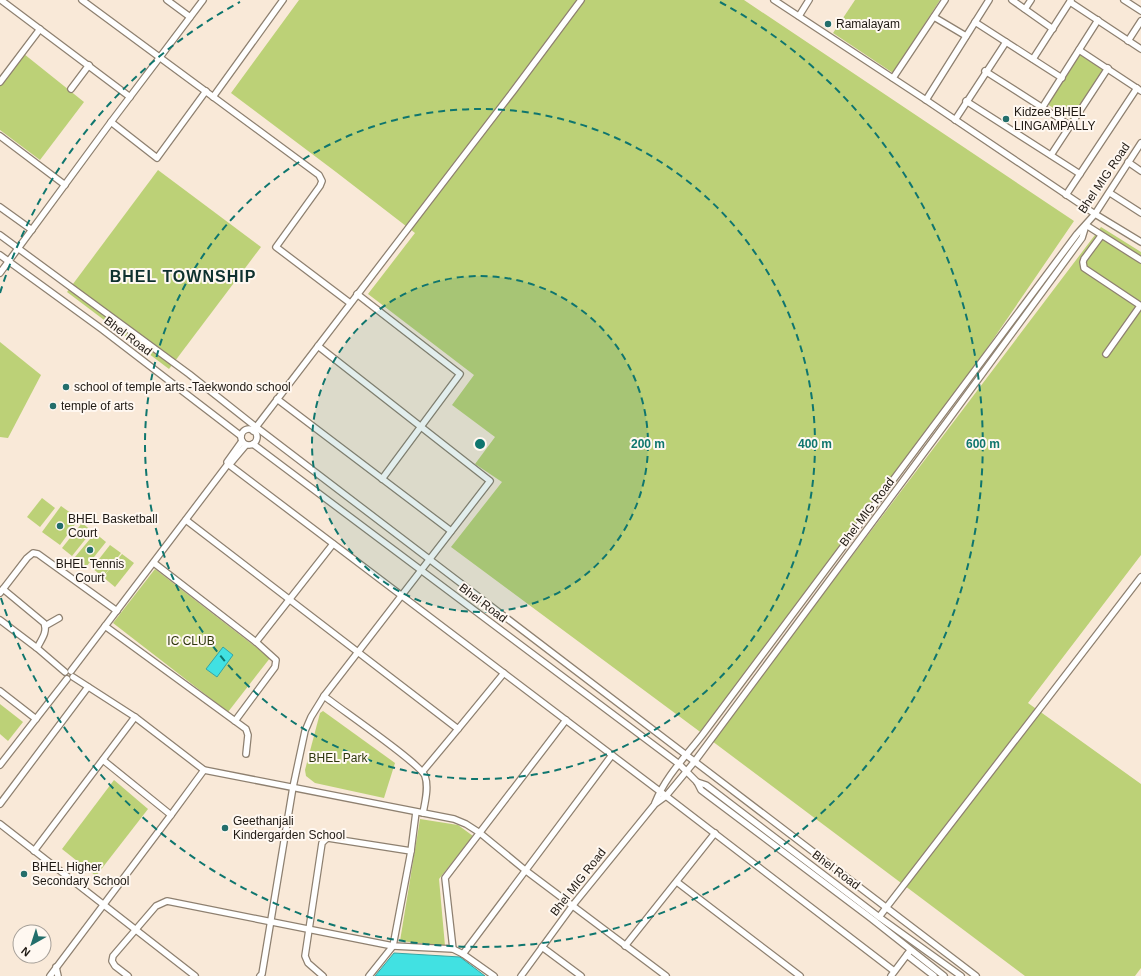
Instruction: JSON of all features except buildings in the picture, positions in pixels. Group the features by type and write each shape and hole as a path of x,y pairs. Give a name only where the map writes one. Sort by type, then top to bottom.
{"street":[{"path":"1,0 90,65 130,97"},
{"path":"82,0 319,175 322,181 320,186 276,247 350,303"},
{"path":"167,0 190,17"},
{"path":"0,274 202,0"},
{"path":"213,97 284,0"},
{"path":"67,679 64,675 106,626 228,464 227,462 243,441 245,430 254,429 277,400 505,103 582,0"},
{"path":"774,0 926,100 1066,195 1141,242"},
{"path":"798,16 809,0"},
{"path":"893,78 945,0"},
{"path":"926,100 989,0"},
{"path":"1012,0 1053,29"},
{"path":"1025,9 1031,0"},
{"path":"1124,0 1141,11"},
{"path":"1033,59 1071,1 1141,49"},
{"path":"934,17 966,36"},
{"path":"1042,108 1098,20"},
{"path":"1128,41 1141,20"},
{"path":"975,22 1062,78"},
{"path":"0,82 40,29"},
{"path":"955,120 985,71 1006,42"},
{"path":"1066,195 1139,89 1079,50"},
{"path":"71,89 90,65"},
{"path":"1051,155 1108,68"},
{"path":"985,71 1071,126"},
{"path":"111,122 157,158 206,91"},
{"path":"966,101 1080,174"},
{"path":"0,136 65,185"},
{"name":"Bhel MIG Road","path":"655,804 659,791 679,764 1076,234 1086,226 1095,214 1141,143"},
{"path":"1128,162 1141,171"},
{"path":"1110,193 1141,213"},
{"path":"0,207 32,230"},
{"path":"1086,226 1141,260"},
{"name":"Bhel MIG Road","path":"521,976 573,905 655,804 666,796 687,771 949,420 1082,238 1086,226"},
{"path":"0,235 185,372 254,429 429,559 976,976"},
{"path":"1101,236 1082,262 1084,268 1141,306 1106,354"},
{"name":"Bhel Road","path":"0,255 103,330 243,441"},
{"path":"357,294 460,374 382,479"},
{"path":"262,975 293,787 305,731 311,717 324,696 490,481 318,346"},
{"path":"277,400 451,531"},
{"path":"243,441 253,444 257,437 254,429"},
{"name":"Bhel Road","path":"253,444 679,764 697,782 701,790 872,919 908,952 944,976"},
{"path":"228,464 715,833 892,974 908,952 934,976"},
{"path":"186,520 458,729"},
{"path":"256,642 333,544"},
{"path":"37,648 45,633 45,626 41,621 1,591 27,558 33,553 38,554 117,611"},
{"path":"154,563 256,642 276,660 275,667 235,721"},
{"path":"879,916 1141,577"},
{"path":"45,626 58,618"},
{"path":"0,620 68,672 74,674 73,677 136,717 204,770 454,819 466,824 480,833 525,870 666,976"},
{"path":"106,626 248,732 246,754"},
{"path":"422,770 504,673"},
{"path":"0,765 67,679 71,679 73,677"},
{"path":"0,804 88,687"},
{"path":"0,691 36,719"},
{"path":"324,696 422,770 426,777 427,785 423,813"},
{"path":"34,851 136,717"},
{"path":"453,949 445,878 566,720"},
{"path":"463,954 612,755"},
{"path":"103,760 172,815"},
{"path":"50,976 172,815 204,770"},
{"name":"Bhel Road","path":"697,782 706,785 961,976"},
{"path":"369,976 393,946 411,851 416,812"},
{"path":"0,824 195,976"},
{"path":"625,946 715,833"},
{"path":"323,976 310,966 306,960 305,954 322,843 328,838 411,851"},
{"path":"677,882 800,976"},
{"path":"128,976 115,966 112,961 113,956 156,906 167,901 393,946 453,949 463,954 494,976"},
{"path":"542,947 581,976"},
{"path":"56,967 58,976"}],"green space":[{"path":"299,0 744,0 1074,221 942,414 703,734 451,547 502,482 475,464 495,437 452,405 474,375 368,294 415,233 231,93"},
{"path":"855,0 940,0 893,73 833,33"},
{"path":"24,54 84,102 40,160 0,130 0,85"},
{"path":"1079,54 1104,70 1071,119 1047,104"},
{"path":"158,170 261,247 169,369 67,292"},
{"path":"1101,227 1141,252 1141,555 1028,703 1141,784 1141,968 1135,976 1025,976 712,741"},
{"path":"0,342 41,375 8,438 0,437"},
{"path":"42,498 55,508 40,527 27,517"},
{"name":"BHEL Basketball Court","path":"61,506 79,519 60,545 42,532"},
{"name":"BHEL Tennis Court","path":"82,523 92,531 72,556 62,548"},
{"name":"BHEL Tennis Court","path":"95,533 106,542 86,567 75,557"},
{"name":"BHEL Tennis Court","path":"110,545 121,553 103,577 92,568"},
{"name":"BHEL Tennis Court","path":"122,554 134,563 115,587 103,577"},
{"name":"IC CLUB","path":"155,569 270,658 228,712 113,623"},
{"path":"0,704 23,722 8,741 0,734"},
{"name":"BHEL Park","path":"323,711 395,763 384,798 315,783 306,776 305,770 320,713"},
{"path":"114,780 148,809 96,876 62,849"},
{"path":"420,819 458,825 473,836 439,879 445,946 400,941"}],"water":[{"path":"223,647 233,655 217,677 206,669"},
{"path":"394,953 460,957 485,976 375,976"}],"place":[{"name":"Ramalayam","path":"828,24"},
{"name":"Kidzee BHEL LINGAMPALLY","path":"1006,119"},
{"name":"school of temple arts -Taekwondo school","path":"66,387"},
{"name":"temple of arts","path":"53,406"},
{"name":"BHEL Basketball Court","path":"60,526"},
{"name":"BHEL Tennis Court","path":"90,550"},
{"name":"Geethanjali Kindergarden School","path":"225,828"},
{"name":"BHEL Higher Secondary School","path":"24,874"}],"district":[{"name":"BHEL TOWNSHIP","path":"183,276"}]}
